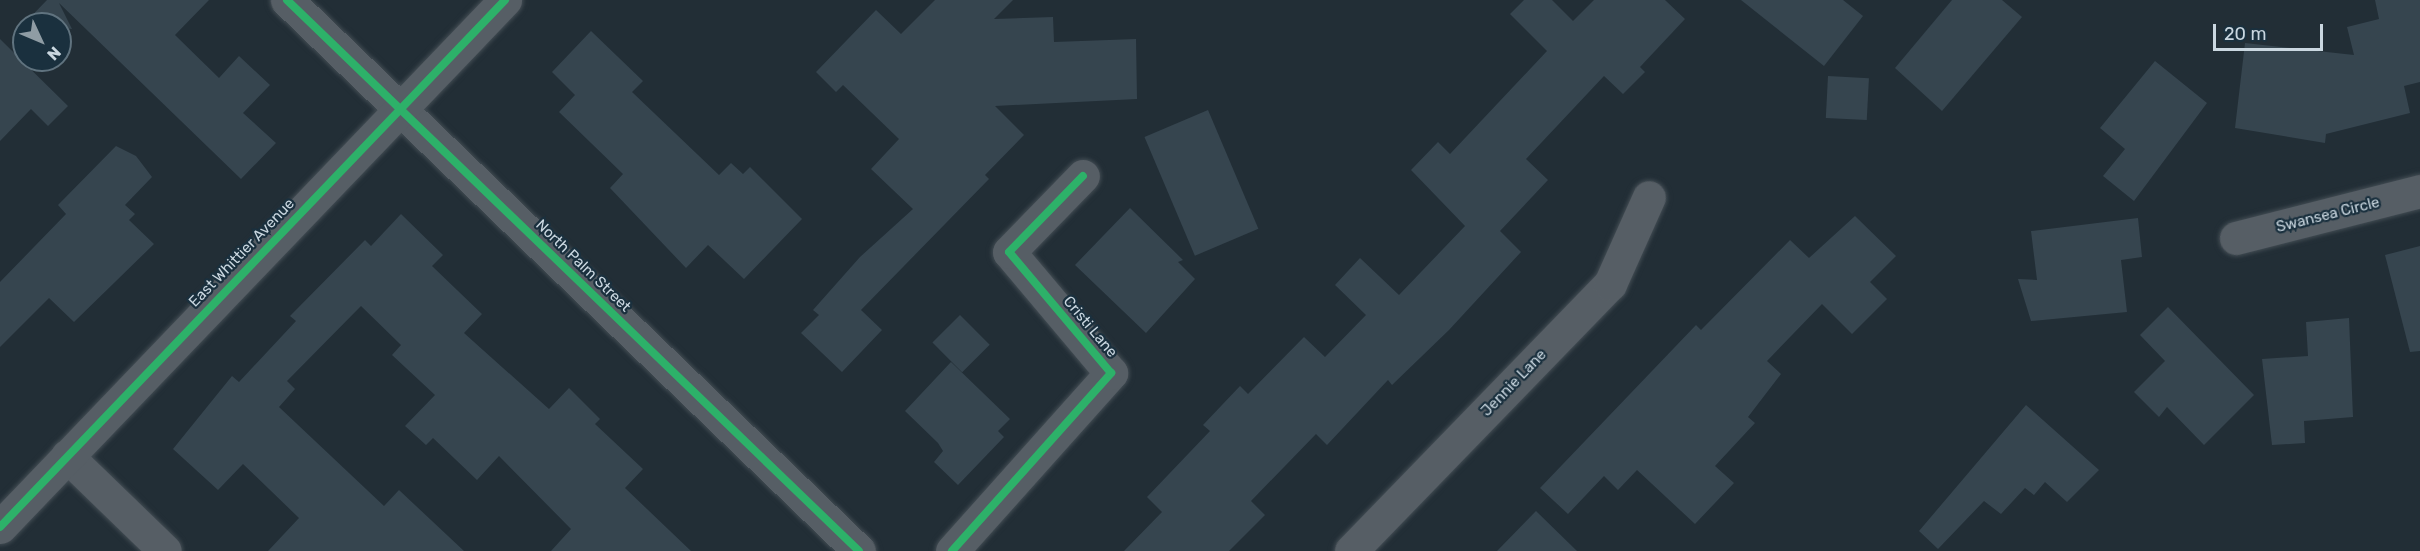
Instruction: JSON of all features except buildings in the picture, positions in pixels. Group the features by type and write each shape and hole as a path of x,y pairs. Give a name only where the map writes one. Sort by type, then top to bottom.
{"street":[{"name":"North Palm Street","path":"287,0 859,551"},
{"name":"East Whittier Avenue","path":"0,526 505,0"},
{"name":"Cristi Lane","path":"952,551 1111,373 1009,252 1083,176"},
{"name":"Swansea Circle","path":"2236,238 2420,191"},
{"name":"Jennie Lane","path":"1351,551 1610,284 1649,197"},
{"path":"67,456 165,551"}],"cycle path":[{"path":"287,0 859,551"},
{"path":"0,527 505,0"},
{"path":"952,551 1111,373 1009,252 1083,176"}]}
